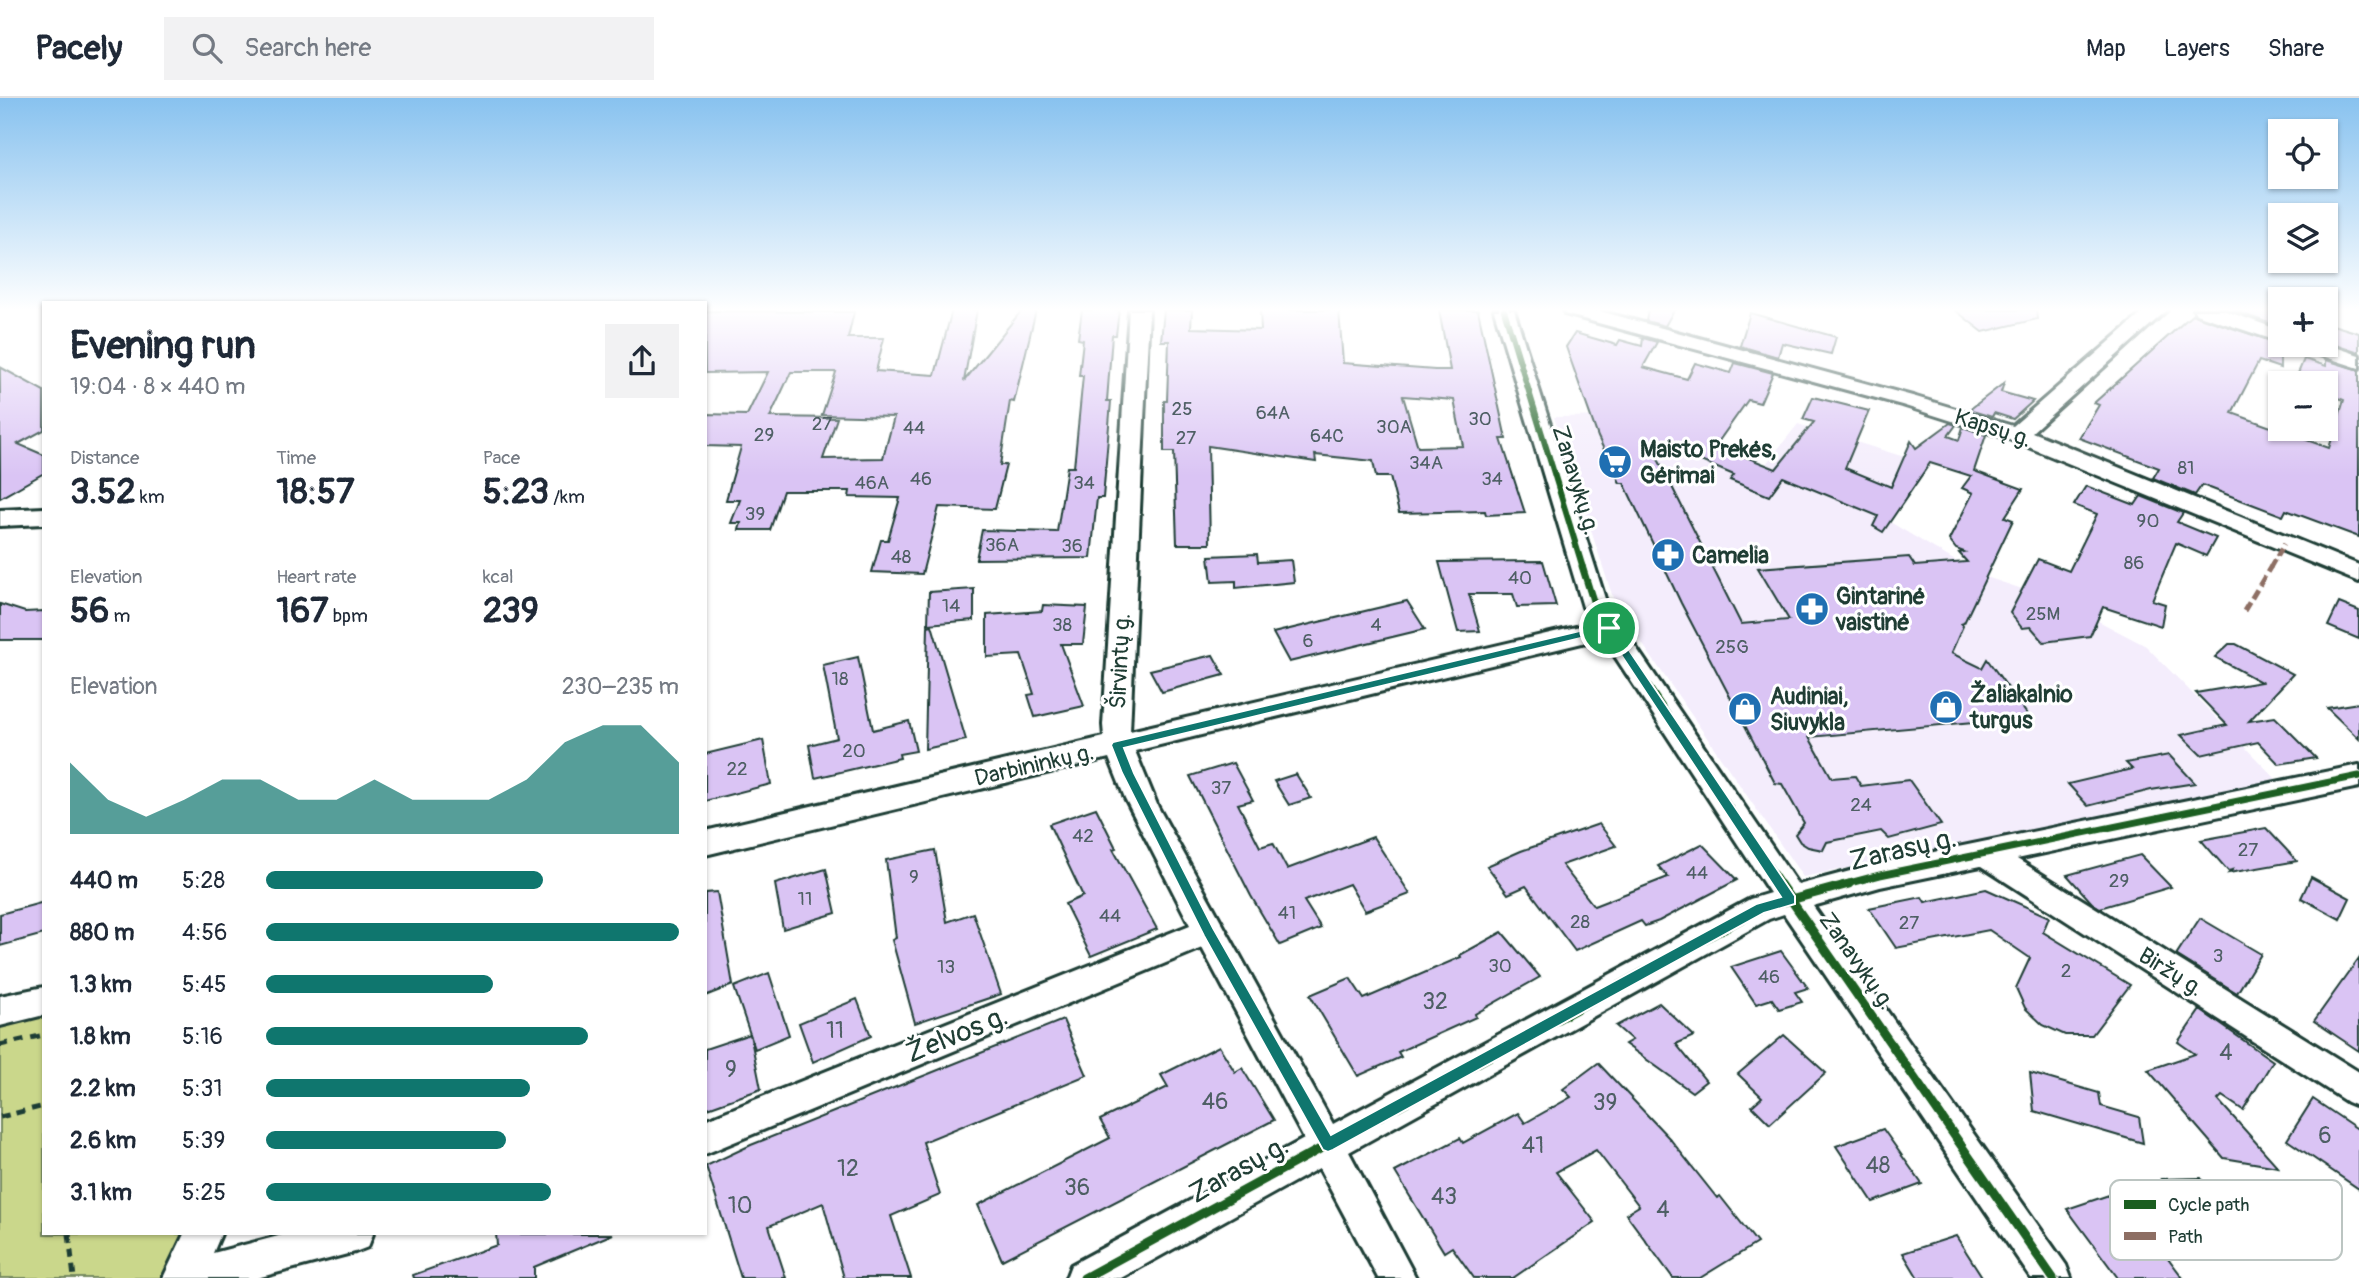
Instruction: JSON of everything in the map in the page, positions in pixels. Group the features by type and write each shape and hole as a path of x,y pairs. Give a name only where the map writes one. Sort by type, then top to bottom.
{"street":[{"name":"Širvintų g.","path":"1136,365 1117,745 1128,773 1209,932 1328,1145 1398,1278"},
{"name":"Zanavykų g.","path":"1521,365 1595,607 1791,900 2053,1278"},
{"name":"Kapsų g.","path":"1776,365 2017,434 2359,574"},
{"path":"2017,434 2095,365"},
{"path":"0,518 42,516"},
{"name":"Darbininkų g.","path":"707,843 1609,628"},
{"name":"Zarasų g.","path":"1084,1278 1761,908 1880,875 2359,776"},
{"name":"Biržų g.","path":"1984,853 2359,1091"},
{"name":"Želvos g.","path":"707,1136 1209,932"},
{"path":"0,1012 42,1002"},
{"path":"181,1278 202,1235"},
{"path":"187,1278 351,1235"}],"path":[{"path":"0,1045 42,1035"},
{"path":"0,1117 42,1106"},
{"path":"69,1235 74,1278"}],"shaded area":[{"name":"Žaliakalnio turgus","path":"1624,416 1765,465 1798,424 1927,464 1890,522 1977,574 2062,602 2146,646 2279,782 1803,877 1615,604 1554,417"}],"green space":[{"path":"42,1016 42,1235 190,1235 168,1278 0,1278 0,1026"}],"building":[{"path":"707,365 877,365 876,371 935,375 938,365 967,365 964,381 977,365 1023,365 1014,402 1010,401 1000,465 1006,465 995,509 939,507 922,574 872,572 881,540 888,540 900,498 849,497 850,491 783,491 770,530 739,530 741,523 731,523 740,500 726,500 741,447 707,446 707,414 747,415 768,372 707,373","holes":["791,372 836,372 822,415 894,417 883,458 823,459 837,418 770,417"]},
{"path":"1080,365 1110,365 1107,401 1111,401 1103,498 1097,498 1091,558 976,559 982,530 1057,532 1067,467 1074,467 1083,376 1079,376"},
{"path":"1168,365 1370,365 1450,370 1449,365 1490,365 1506,439 1501,439 1525,513 1399,513 1390,477 1376,477 1373,461 1315,455 1316,462 1208,446 1210,544 1177,544 1174,452 1164,452 1164,401 1167,401","holes":["1403,396 1454,400 1463,446 1418,447"]},
{"path":"1572,365 1644,365 1643,367 1687,379 1694,365 1731,373 1734,365 1743,365 1773,373 1760,403 1748,400 1716,445 1776,469 1814,422 1803,419 1813,397 1869,411 1845,468 1891,487 1911,441 1916,448 1950,423 1956,425 1948,436 1959,440 1963,427 1986,435 1974,471 2023,489 2005,517 2013,520 1964,623 1961,624 1963,626 1951,653 1982,668 1987,659 2029,717 1809,737 1832,778 1855,776 1861,786 1909,780 1941,825 1889,839 1881,831 1827,842 1823,850 1800,842 1795,834 1804,823 1782,784 1775,783 1681,603 1624,483 1620,483 1598,437","holes":["1649,441 1680,453 1686,449 1691,457 1734,475 1730,480 1769,496 1783,477 1878,516 1873,526 1883,532 1930,463 1971,476 1962,488 1973,493 1949,540 1956,549 1964,552 1959,553 1967,562 1915,566 1909,557 1758,568 1789,620 1741,624"]},
{"path":"2136,365 2257,365 2232,413 2268,426 2268,441 2310,441 2329,448 2331,441 2338,441 2338,419 2344,400 2338,398 2338,371 2299,371 2301,365 2343,365 2359,370 2359,537 2286,510 2283,516 2202,485 2195,495 2153,478 2159,468 2079,438 2099,405 2094,403"},
{"path":"0,367 42,390 42,431 18,444 42,454 42,474 0,498"},
{"path":"2004,383 2001,392 2033,401 2013,419 1994,413 1992,417 1969,410"},
{"path":"2086,486 2135,505 2141,496 2183,513 2177,522 2216,538 2206,556 2176,543 2152,600 2165,604 2161,626 2103,607 2090,636 2044,642 2031,627 2022,628 2010,613 2038,559 2069,571 2097,514 2074,505"},
{"path":"1257,554 1258,562 1291,560 1294,582 1236,588 1236,581 1212,582 1209,556"},
{"path":"1543,561 1556,606 1517,607 1513,594 1469,594 1480,631 1458,632 1439,562"},
{"path":"974,589 974,620 928,624 929,592"},
{"path":"1407,601 1425,629 1289,662 1273,633"},
{"path":"2339,603 2359,611 2359,639 2328,626"},
{"path":"0,604 25,612 42,611 42,640 0,640"},
{"path":"1043,605 1087,607 1083,644 1061,644 1084,706 1035,717 1028,695 1034,694 1021,655 987,657 987,615 1042,611"},
{"path":"932,625 966,740 925,749 928,626"},
{"path":"2229,644 2236,644 2293,674 2249,721 2275,717 2316,758 2279,764 2258,742 2201,755 2181,735 2227,725 2196,693 2261,682 2215,657"},
{"path":"1213,655 1224,675 1162,692 1150,670"},
{"path":"858,657 873,730 909,721 916,751 899,754 900,758 815,778 809,745 837,738 823,665"},
{"path":"2359,703 2359,739 2327,708"},
{"path":"763,740 771,784 707,800 707,754"},
{"path":"2169,755 2195,783 2151,790 2088,806 2068,784 2132,769 2126,763"},
{"path":"1233,763 1253,800 1238,804 1260,847 1273,843 1287,869 1373,837 1410,894 1365,911 1349,884 1304,901 1321,928 1280,945 1251,896 1190,776"},
{"path":"1296,774 1311,798 1289,805 1274,781"},
{"path":"1096,808 1116,848 1113,849 1157,929 1091,956 1065,904 1083,896 1049,824"},
{"path":"1599,824 1616,846 1562,865 1594,906 1668,877 1658,866 1702,844 1737,880 1659,921 1645,926 1641,921 1575,951 1526,886 1508,894 1487,866 1521,851"},
{"path":"2266,828 2297,861 2229,873 2232,870 2228,871 2201,840"},
{"path":"935,850 947,922 973,913 1001,994 915,1023 892,940 896,938 886,860"},
{"path":"2140,855 2171,887 2100,908 2092,903 2067,875"},
{"path":"826,869 836,913 783,929 775,884"},
{"path":"2311,877 2350,898 2340,919 2301,898"},
{"path":"1986,889 2049,917 2043,932 2130,985 2092,1035 2065,1035 2043,1025 2025,1008 2016,988 2030,958 1989,930 1896,948 1869,908 1922,897 1925,902"},
{"path":"717,892 733,985 707,995 707,893"},
{"path":"42,903 42,935 0,946 0,914"},
{"path":"2200,918 2261,954 2237,993 2176,955"},
{"path":"1502,932 1540,977 1475,1014 1476,1017 1398,1052 1401,1057 1358,1076 1310,995 1350,978 1364,999 1461,957 1460,955"},
{"path":"1781,951 1808,988 1795,992 1802,1002 1779,1009 1772,999 1756,1004 1731,967"},
{"path":"2359,958 2359,1051 2314,1021"},
{"path":"769,973 789,1035 755,1049 734,987"},
{"path":"857,999 871,1036 813,1062 799,1023"},
{"path":"1659,1003 1694,1036 1676,1044 1706,1081 1692,1092 1625,1044 1632,1040 1616,1026"},
{"path":"2200,1010 2273,1061 2243,1110 2222,1096 2218,1100 2278,1167 2224,1158 2148,1070 2195,1054 2178,1042"},
{"path":"1063,1020 1087,1075 923,1142 940,1195 891,1216 911,1278 844,1278 823,1203 769,1226 786,1278 741,1278 707,1166 751,1145"},
{"path":"750,1034 761,1089 707,1108 707,1048"},
{"path":"1784,1035 1826,1073 1770,1124 1752,1106 1762,1097 1738,1074"},
{"path":"1219,1046 1235,1072 1242,1068 1274,1120 1002,1260 978,1205 1110,1138 1100,1120 1168,1087 1161,1075"},
{"path":"1598,1063 1670,1139 1757,1243 1700,1278 1673,1278 1626,1214 1639,1206 1596,1150 1556,1172 1595,1222 1513,1278 1474,1278 1452,1247 1444,1252 1395,1172 1460,1138 1463,1143 1518,1113 1525,1123 1571,1097 1563,1089"},
{"path":"2030,1073 2099,1093 2101,1106 2139,1117 2143,1143 2034,1111"},
{"path":"2313,1099 2359,1130 2359,1189 2287,1140"},
{"path":"1883,1129 1922,1184 1873,1202 1836,1146"},
{"path":"2201,1178 2202,1180 2162,1180"},
{"path":"2110,1195 2110,1260 2169,1260 2183,1278 2118,1278 2067,1209"},
{"path":"496,1235 611,1235 534,1267 534,1278 414,1278 413,1275 497,1245"},
{"path":"1956,1236 1983,1278 1918,1278 1903,1253"}],"marked path":[{"path":"2244,611 2284,544"}],"cycle path":[{"path":"1521,365 1595,607 1791,900 2053,1278"},
{"path":"1084,1278 1761,908 1880,875 2359,776"}],"place":[{"name":"Maisto Prekės, Gėrimai","path":"1615,462"},
{"name":"Camelia","path":"1668,555"},
{"name":"Gintarinė vaistinė","path":"1812,609"},
{"name":"Žaliakalnio turgus","path":"1946,707"},
{"name":"Audiniai, Siuvykla","path":"1745,709"}],"route":[{"path":"1609,628 1791,900 1761,908 1328,1145 1209,932 1128,773 1117,745 1609,628"}]}
